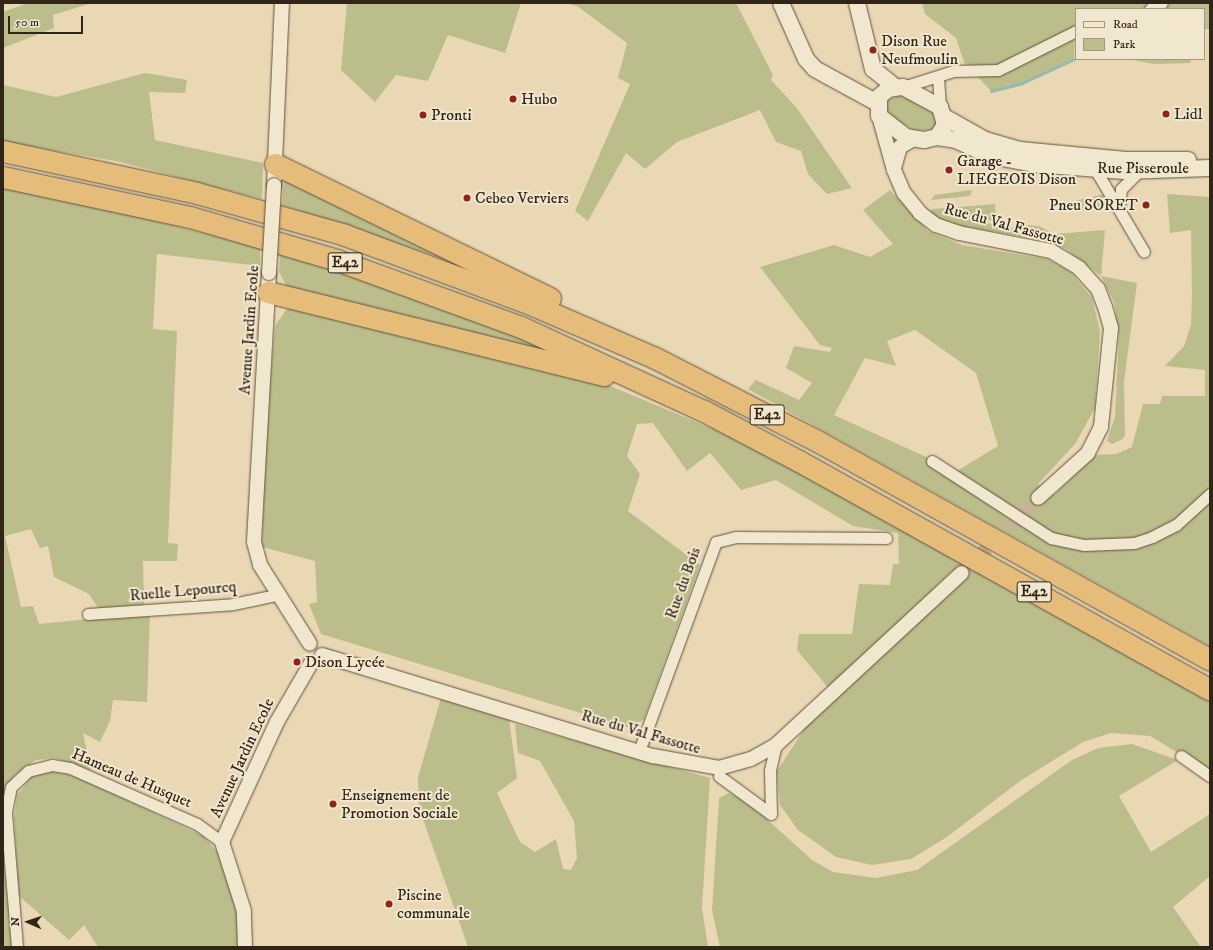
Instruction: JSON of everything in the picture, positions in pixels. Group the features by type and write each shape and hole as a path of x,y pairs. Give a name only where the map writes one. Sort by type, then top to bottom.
{"highway":[{"name":"E42","path":"3,151 197,193 345,236 533,304 655,358 819,442 1210,660"},
{"path":"275,164 553,299 655,358"},
{"name":"E42","path":"3,177 190,217 337,260 521,327 671,396 859,493 1210,690"},
{"path":"269,283 518,351 671,396"}],"main road":[{"name":"Rue Pisseroule","path":"781,3 806,59 815,69 878,110 892,129 914,139 937,137 1015,162 1139,171 1210,168"},
{"name":"Rue Pisseroule","path":"857,3 873,69 899,87 943,112 985,140 1020,150 1126,160 1210,160"},
{"path":"878,110 884,92 899,87"},
{"path":"937,137 944,129 943,112"}],"street":[{"name":"Avenue Jardin Ecole","path":"222,842 294,689 318,646 310,644 280,594 260,565 254,542 269,283 282,3"},
{"path":"1152,8 1162,3"},
{"path":"899,87 938,78 953,71 998,70 1075,32"},
{"path":"938,78 943,112"},
{"name":"Rue du Val Fassotte","path":"878,110 894,170 915,208 936,225 972,236 1051,251 1079,268 1098,289 1111,328 1101,428 1088,453 1038,498"},
{"path":"894,170 900,147 914,139"},
{"path":"1096,169 1119,206 1144,252"},
{"path":"1119,206 1121,189 1139,171"},
{"path":"932,461 1051,538 1084,545 1128,544 1152,537 1176,525 1210,494"},
{"name":"Rue du Bois","path":"639,751 716,542 736,537 886,538"},
{"name":"Rue du Val Fassotte","path":"312,659 639,751 701,767 719,768 752,759 776,745 962,573"},
{"name":"Ruelle Lepourcq","path":"88,614 233,604 280,594"},
{"path":"719,776 771,814 770,770 776,745"},
{"path":"1181,756 1210,776"},
{"name":"Hameau de Husquet","path":"17,947 6,812 12,787 28,771 52,765 70,768 197,824 222,842"},
{"path":"222,842 244,911 245,947"}],"green space":[{"path":"28,3 92,3 53,15 54,28 3,48 3,12"},
{"path":"347,3 521,3 505,53 448,35 428,81 396,75 375,102 341,70"},
{"path":"564,3 736,3 773,75 771,80 796,107 852,188 827,194 808,174 801,151 776,142 760,110 677,142 645,169 626,153 588,221 575,211 630,84 618,78 627,43 577,6"},
{"path":"922,3 1210,3 1210,29 1205,29 1205,8 1075,8 1074,59 1022,83 991,91 964,62 956,38 925,14"},
{"path":"1133,60 1190,60 1191,63 1154,64"},
{"path":"145,73 187,80 185,93 149,92 155,140 263,163 262,199 116,161 3,142 3,85 56,97"},
{"path":"900,95 934,112 937,125 934,129 915,131 891,116 886,108 888,100"},
{"path":"284,179 471,268 282,205"},
{"path":"3,186 45,193 260,247 260,266 157,254 153,329 177,331 168,543 178,544 177,561 143,561 144,606 98,608 89,594 54,577 48,546 40,548 31,529 5,536 21,607 33,606 39,624 150,613 147,702 113,700 110,721 100,742 83,733 91,770 54,758 36,760 14,776 3,796"},
{"path":"890,190 928,231 962,245 1047,259 1071,272 1092,298 1100,331 1095,408 1075,444 1038,484 1054,495 1095,455 1116,454 1132,447 1143,404 1160,404 1162,396 1205,396 1205,370 1165,366 1184,346 1191,325 1192,293 1191,230 1170,233 1167,194 1210,197 1210,489 1170,524 1147,536 1120,541 1057,542 1142,544 1210,498 1210,646 748,389 756,380 799,400 812,383 786,368 794,346 830,352 832,348 820,345 760,267 834,245 870,257 893,244 863,210","holes":["915,330 976,373 998,446 957,471 834,415 865,358 896,366 887,341"]},
{"path":"972,190 970,196 931,200 935,195"},
{"path":"1104,194 1112,211 1075,210 1075,201"},
{"path":"995,204 996,219 982,222 1015,229 1017,224 1039,226 1054,234 1105,230 1101,276 1066,249 1039,239 948,224 929,213 932,209"},
{"path":"280,253 443,307 564,356 287,287 279,272"},
{"path":"1101,276 1137,283 1124,382 1125,436 1121,440 1112,444 1107,441 1115,416 1119,335 1114,302"},
{"path":"298,305 577,372 732,437 983,572 1210,702 1210,772 1150,736 1111,733 1083,742 1020,781 947,837 911,859 872,865 836,857 798,830 780,805 777,771 805,728 965,579 952,571 829,689 797,650 799,634 852,634 859,584 890,585 893,564 899,564 898,533 853,526 776,480 741,490 710,453 687,471 653,423 637,424 627,456 640,474 628,511 700,565 644,719 630,728 321,634 309,604 317,602 315,561 262,547 266,430 275,326 286,310"},
{"path":"441,698 509,719 517,778 497,793 520,842 535,852 556,839 563,869 571,870 577,858 574,821 540,761 518,753 515,724 710,778 702,908 708,947 468,947 419,808 418,777"},
{"path":"1132,744 1178,760 1119,796 1151,852 1210,814 1210,876 1173,907 1201,947 720,947 712,910 719,798 729,793 749,803 812,860 833,872 876,878 917,870 1072,760 1098,748"},
{"path":"47,770 76,776 203,836 217,851 230,883 242,925 240,947 98,947 84,925 69,940 19,896 14,818 17,795 32,776"},
{"path":"3,850 11,939 11,947 3,947"}],"waterway":[{"path":"991,91 1022,83 1074,59"}],"tunnel":[{"path":"962,573 1038,498"}],"place":[{"name":"Dison Rue Neufmoulin","path":"873,50"},
{"name":"Hubo","path":"513,99"},
{"name":"Lidl","path":"1166,114"},
{"name":"Pronti","path":"423,115"},
{"name":"Garage - LIEGEOIS Dison","path":"949,170"},
{"name":"Cebeo Verviers","path":"467,198"},
{"name":"Pneu SORET","path":"1146,205"},
{"name":"Dison Lycée","path":"297,662"},
{"name":"Enseignement de Promotion Sociale","path":"333,804"},
{"name":"Piscine communale","path":"389,904"}]}
